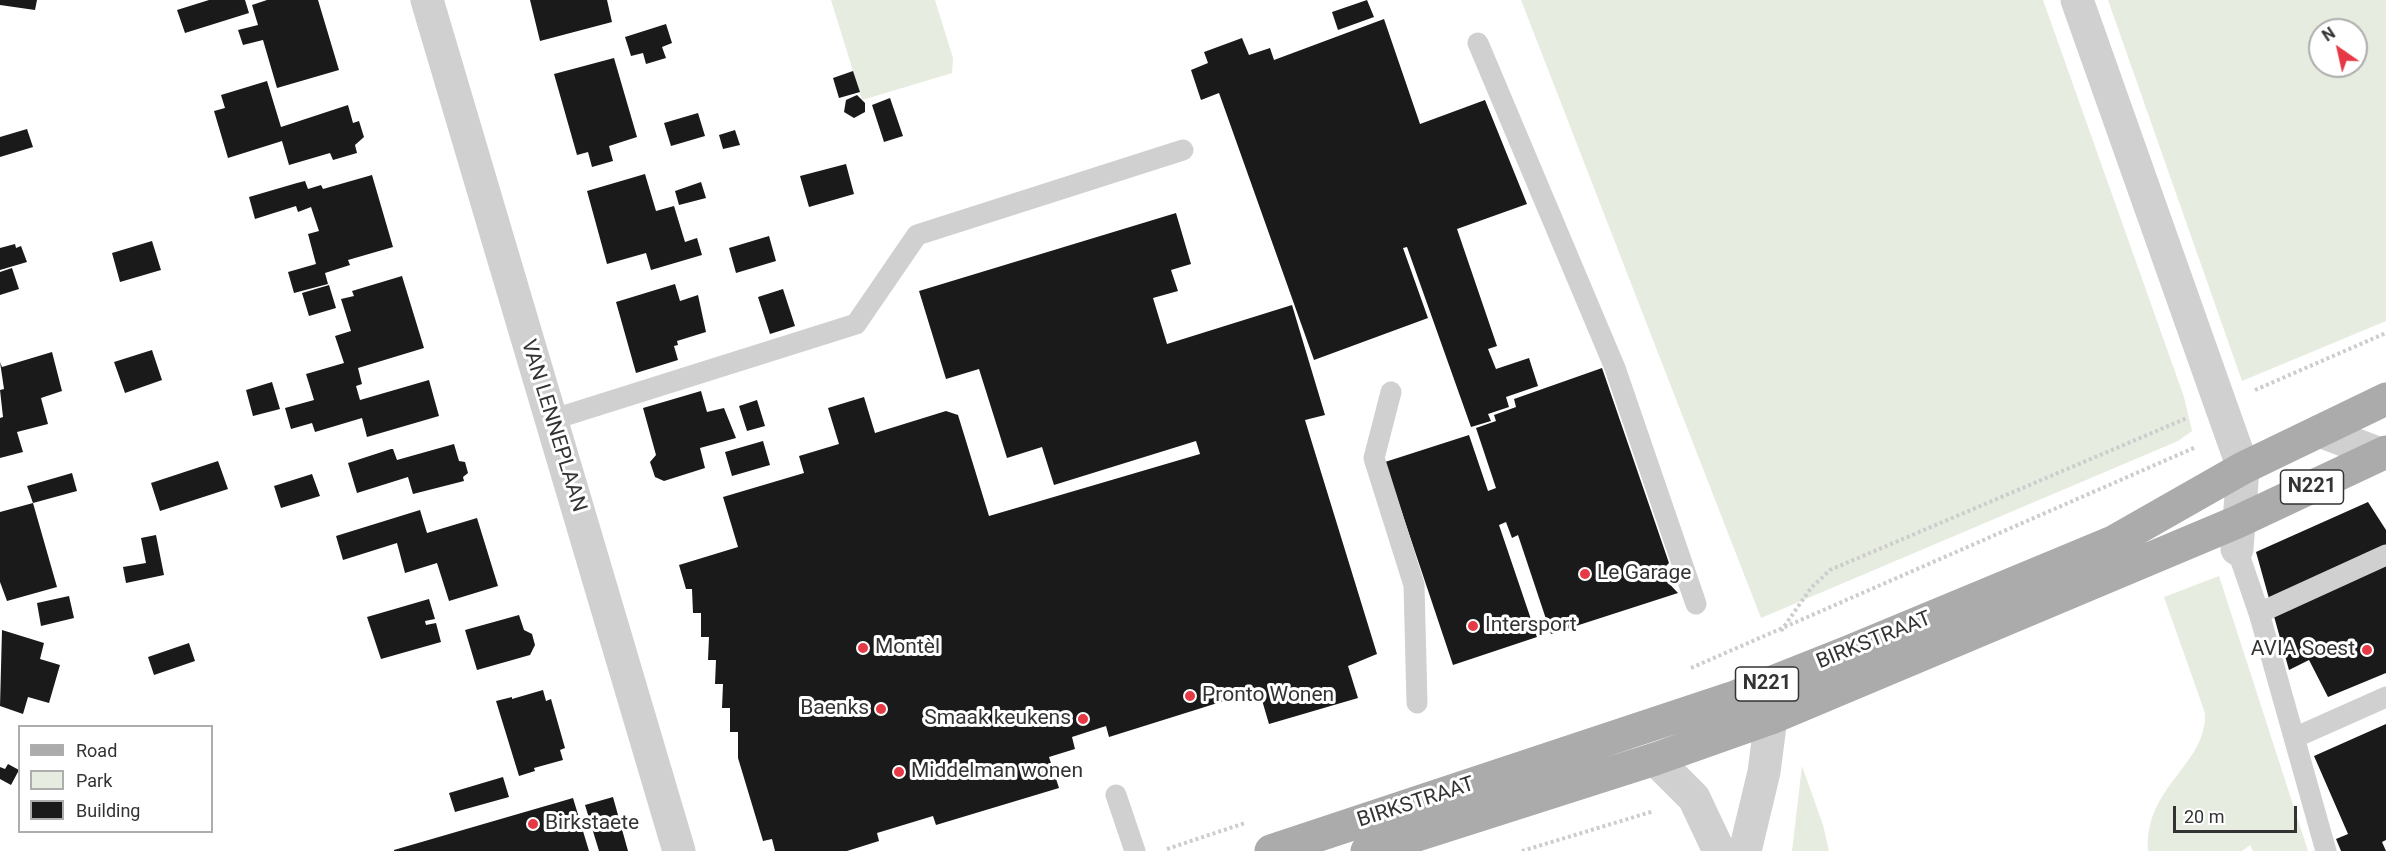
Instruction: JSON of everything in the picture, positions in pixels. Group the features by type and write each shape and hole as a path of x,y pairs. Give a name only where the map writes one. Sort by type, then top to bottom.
{"main road":[{"name":"BIRKSTRAAT","path":"1271,851 1732,698 2113,542 2243,468 2386,399"},
{"name":"BIRKSTRAAT","path":"1367,851 1655,759 1771,718 2237,536 2385,450"}],"street":[{"name":"VAN LENNEPLAAN","path":"428,0 679,851"},
{"path":"2077,0 2243,468 2237,536"},
{"path":"2320,430 2385,450"},
{"path":"1745,851 1764,772 1771,718"},
{"path":"1655,759 1694,798 1719,851"}],"lane":[{"path":"1478,43 1616,368 1696,604"},
{"path":"551,420 856,324 916,235 1183,150"},
{"path":"1391,392 1374,458 1414,585 1417,704"},
{"path":"2237,536 2326,851"},
{"path":"2259,613 2386,555"},
{"path":"2294,738 2386,697"},
{"path":"1116,795 1135,851"}],"path":[{"path":"1716,659 1781,631 2225,418 2386,333"},
{"path":"1781,631 1811,588 1830,570 2225,418"}],"green space":[{"path":"831,0 935,0 953,58 952,73 862,100"},
{"path":"1521,0 2043,0 2184,397 2192,431 2178,441 1761,618"},
{"path":"2108,0 2386,0 2386,321 2242,381"},
{"path":"2219,576 2308,851 2253,851 2250,845 2242,851 2148,851 2149,829 2156,809 2196,747 2203,731 2205,713 2164,597"},
{"path":"1802,766 1823,825 1829,851 1792,851"}],"building":[{"path":"0,0 37,0 35,10 0,5"},
{"path":"209,0 245,0 249,13 185,33 177,10"},
{"path":"267,0 318,0 339,70 277,88 263,40 243,45 238,30 258,25 252,5"},
{"path":"530,0 607,0 612,22 540,41"},
{"path":"1367,0 1374,17 1338,30 1332,12"},
{"path":"1384,19 1420,124 1485,100 1527,204 1457,229 1497,346 1488,349 1496,369 1529,358 1538,386 1506,397 1509,407 1488,414 1491,421 1471,427 1407,247 1403,248 1428,318 1314,360 1219,93 1201,100 1191,70 1208,63 1204,52 1242,38 1249,55 1270,48 1274,60"},
{"path":"666,24 672,43 662,47 666,58 646,64 643,53 631,56 625,37"},
{"path":"614,58 637,137 609,146 613,161 592,167 588,152 577,155 554,74"},
{"path":"853,71 860,92 839,98 833,78"},
{"path":"267,81 281,127 348,105 353,123 359,121 364,137 355,145 357,153 333,160 330,153 289,165 282,141 228,158 214,111 225,108 221,95"},
{"path":"857,95 865,103 865,112 854,118 844,112 846,100"},
{"path":"890,98 903,136 884,142 872,105"},
{"path":"698,113 705,136 671,146 664,123"},
{"path":"27,129 33,147 0,157 0,137"},
{"path":"735,130 740,145 723,149 719,135"},
{"path":"846,164 854,194 809,207 800,176"},
{"path":"645,174 656,211 674,206 685,242 697,238 702,255 651,270 646,253 607,264 587,191"},
{"path":"372,175 393,247 348,260 350,265 325,273 328,284 294,293 288,272 316,264 308,234 319,231 311,207 298,212 296,206 255,219 249,197 305,181 308,189 321,185 323,189"},
{"path":"701,182 706,198 679,205 675,191"},
{"path":"1176,213 1191,264 1171,270 1178,291 1153,298 1167,344 1292,305 1325,415 1305,420 1377,654 1348,666 1358,698 1269,724 1259,690 1109,737 1106,726 1072,737 1075,749 1049,757 1059,788 936,825 933,816 877,833 879,841 847,851 775,851 772,839 763,841 738,758 738,732 730,732 730,708 722,708 723,684 715,684 716,660 708,660 709,637 701,637 701,613 693,613 692,589 686,589 679,565 738,547 723,497 804,473 799,456 839,444 828,408 864,397 875,433 946,411 958,415 989,516 1200,454 1196,441 1054,485 1042,447 1007,458 979,369 946,379 919,291"},
{"path":"769,236 776,261 736,273 729,248"},
{"path":"152,241 161,270 120,282 112,253"},
{"path":"15,244 16,248 21,246 27,262 0,270 0,248"},
{"path":"12,268 19,289 0,295 0,272"},
{"path":"402,276 424,348 358,368 362,384 356,386 360,400 429,380 439,416 367,437 362,418 315,432 312,423 291,429 285,408 314,400 306,374 344,363 335,336 351,331 341,299 354,296 352,291"},
{"path":"675,284 680,301 698,295 706,332 677,341 678,345 674,346 678,360 636,373 616,302"},
{"path":"329,285 336,308 309,316 302,293"},
{"path":"783,289 795,326 770,334 758,297"},
{"path":"152,350 162,380 125,393 114,362"},
{"path":"52,352 62,391 41,398 48,424 17,432 23,452 0,458 0,418 3,417 0,390 4,389 0,362 2,367"},
{"path":"1602,368 1669,563 1659,573 1678,593 1551,634 1518,535 1512,538 1506,522 1499,525 1537,637 1453,665 1385,462 1469,435 1488,491 1496,488 1476,428 1496,421 1494,415 1516,407 1514,399"},
{"path":"272,382 280,409 253,416 246,390"},
{"path":"701,391 707,412 724,408 736,438 700,448 705,468 664,481 655,477 650,462 656,455 643,408"},
{"path":"757,400 765,426 747,431 739,406"},
{"path":"763,441 770,465 732,476 725,452"},
{"path":"454,444 459,461 465,462 468,473 463,477 464,481 413,494 408,477 357,493 348,463 391,449 397,460"},
{"path":"218,461 228,489 160,511 151,483"},
{"path":"72,473 77,491 33,503 27,486"},
{"path":"312,474 320,496 281,508 274,486"},
{"path":"2368,502 2386,530 2386,673 2328,697 2309,660 2289,670 2256,552"},
{"path":"33,503 57,587 7,601 0,582 0,512"},
{"path":"420,510 427,533 477,518 498,586 449,601 437,563 405,573 397,543 343,560 336,536"},
{"path":"156,535 164,575 126,583 123,567 146,563 141,538"},
{"path":"69,596 74,618 41,626 37,603"},
{"path":"429,599 435,619 425,621 426,625 436,623 441,642 381,659 367,617"},
{"path":"519,615 524,630 532,634 535,645 530,655 477,670 465,630"},
{"path":"2,630 44,643 40,659 60,665 49,703 28,697 23,714 0,706"},
{"path":"189,643 195,661 154,675 148,657"},
{"path":"543,690 546,701 551,699 565,748 560,750 563,760 534,768 535,771 519,776 496,701"},
{"path":"2386,724 2386,840 2382,842 2386,851 2341,851 2336,839 2348,834 2314,756"},
{"path":"8,764 18,769 11,785 0,779 0,767 5,769"},
{"path":"503,777 509,797 455,812 449,793"},
{"name":"Birkstaete","path":"613,797 628,851 599,851 585,805"},
{"name":"Birkstaete","path":"573,798 589,851 394,851 394,850"}],"place":[{"name":"Le Garage","path":"1585,574"},
{"name":"Intersport","path":"1473,626"},
{"name":"Montèl","path":"863,648"},
{"name":"AVIA Soest","path":"2367,650"},
{"name":"Pronto Wonen","path":"1190,696"},
{"name":"Baenks","path":"881,709"},
{"name":"Smaak keukens","path":"1083,719"},
{"name":"Middelman wonen","path":"899,772"},
{"name":"Birkstaete","path":"533,824"}]}
